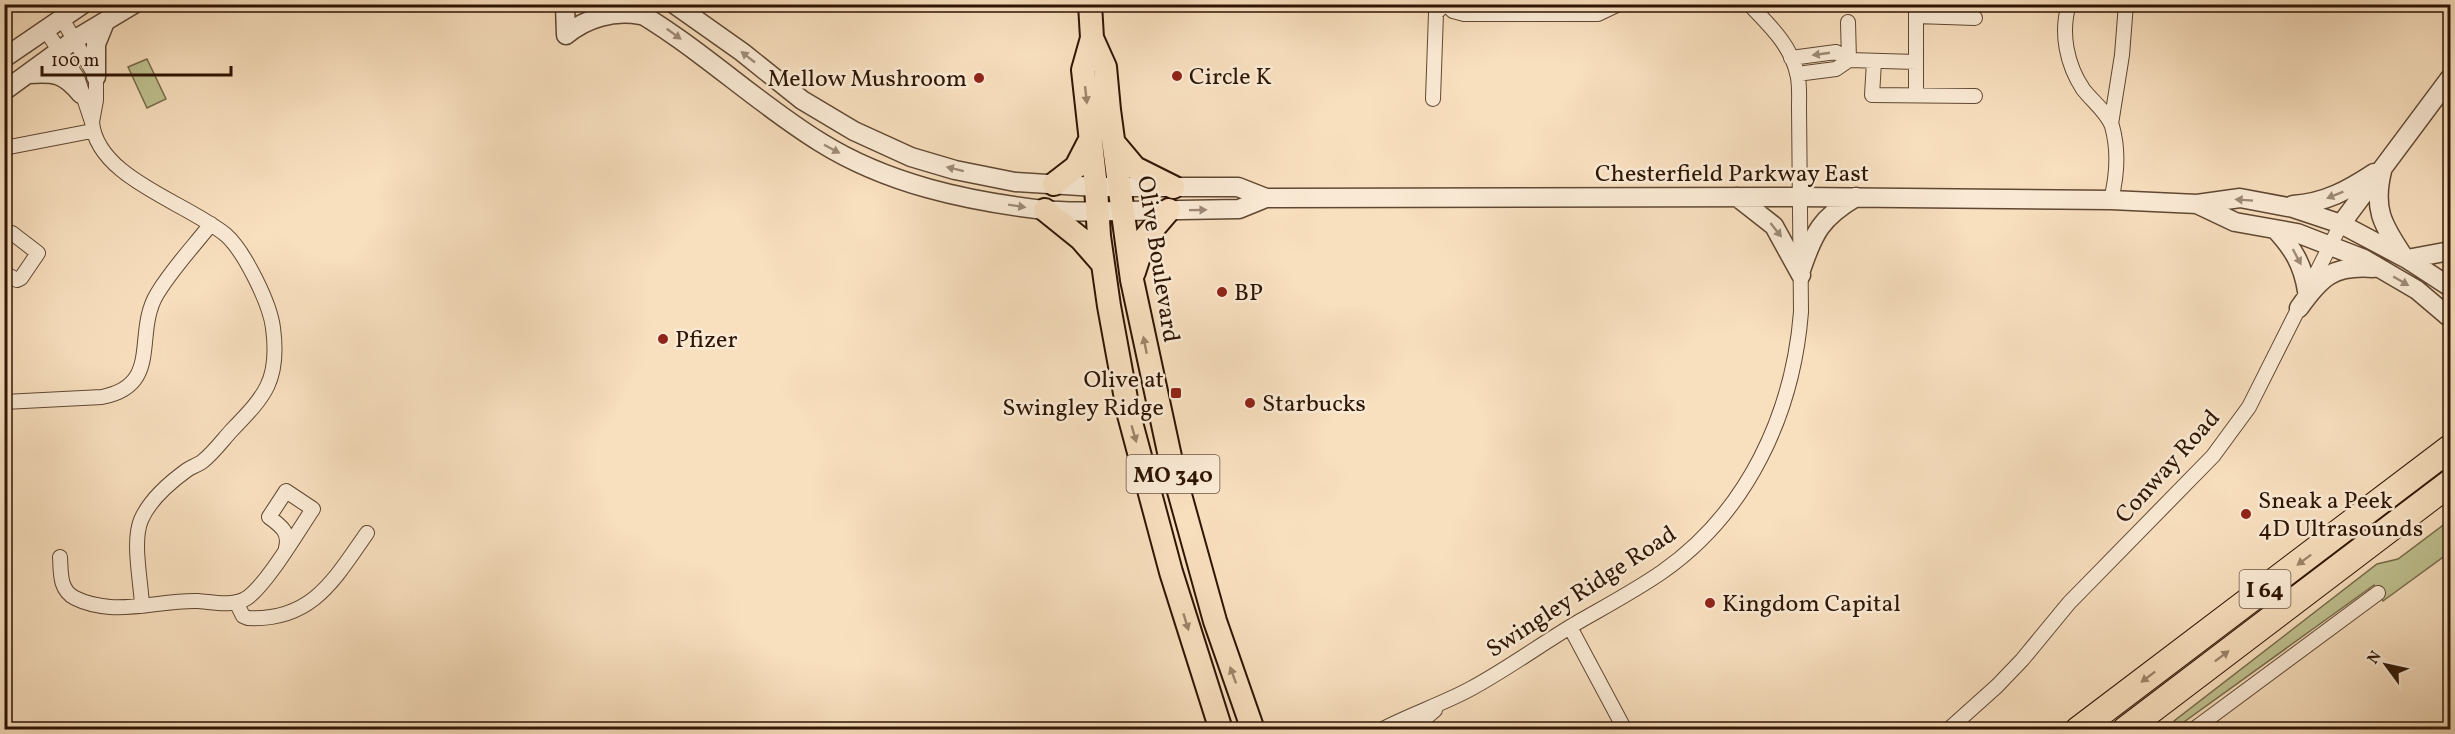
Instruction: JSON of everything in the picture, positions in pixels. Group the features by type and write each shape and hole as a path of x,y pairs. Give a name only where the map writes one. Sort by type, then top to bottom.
{"highway":[{"name":"I 64","path":"2078,729 2451,448"},
{"name":"I 64","path":"2126,729 2451,483"}],"main road":[{"name":"Olive Boulevard","path":"1090,4 1092,38 1083,70 1102,263 1129,415 1171,572 1221,729"},
{"name":"Olive Boulevard","path":"1092,38 1105,67 1132,280 1153,387 1189,534 1218,632 1253,729"},
{"path":"1054,184 1076,167 1090,138"},
{"path":"1114,143 1135,168 1173,188"},
{"path":"1045,210 1081,239 1102,263"},
{"path":"1132,280 1139,251 1145,238 1169,210"}],"street":[{"path":"4,58 82,4"},
{"path":"4,91 74,40 134,4"},
{"path":"565,4 566,35 588,21 612,14 629,13 647,17"},
{"name":"Chesterfield Parkway East","path":"624,4 700,53 772,111 822,144 867,167 909,183 948,194 1045,210 1239,209 1266,198"},
{"name":"Chesterfield Parkway East","path":"674,4 742,52 802,100 854,130 911,157 954,170 1015,182 1096,187 1238,187 1266,198 1856,197 2111,200 2198,204 2240,198 2281,206 2341,224 2405,257 2451,287"},
{"path":"1433,99 1436,13 1445,4 1452,11 1464,14 1598,14 1619,4"},
{"name":"Swingley Ridge Road","path":"1381,729 1473,687 1655,576 1680,558 1714,526 1745,487 1770,439 1796,362 1801,312 1797,74 1784,44 1771,26 1749,4"},
{"path":"2069,4 2065,38 2070,65 2083,89 2111,124"},
{"path":"2111,200 2117,171 2111,124 2122,55 2126,4"},
{"path":"1916,95 1916,10 1975,18"},
{"path":"61,17 96,77"},
{"path":"92,126 96,100 96,44 105,21"},
{"path":"1848,22 1849,60"},
{"path":"45,29 77,77 100,148 117,168 211,224 236,245 255,279 273,325 273,372 263,395 203,461 187,470 154,497 146,509 137,534 142,606"},
{"path":"1791,58 1836,52 1849,60 1916,62"},
{"path":"1797,74 1836,69 1849,60"},
{"path":"1874,62 1872,95 1975,96"},
{"path":"28,74 59,75 70,81 81,94"},
{"name":"Conway Road","path":"1948,729 1997,686 2022,660 2069,603 2213,456 2249,407 2341,224 2451,78"},
{"path":"4,148 92,126"},
{"path":"2281,206 2310,204 2339,195 2384,167"},
{"path":"2384,167 2378,189 2380,216 2386,230 2405,257 2451,251"},
{"path":"1737,197 1774,226 1801,272"},
{"path":"1801,272 1812,238 1827,219 1856,197"},
{"name":"Chesterfield Parkway East","path":"2198,204 2235,222 2297,233 2331,245 2379,268 2417,290 2451,318"},
{"path":"4,402 102,397 117,394 130,385 141,371 146,353 145,331 149,312 157,294 211,224"},
{"path":"2275,229 2298,259 2307,291"},
{"path":"4,234 12,233 38,253 21,278 12,279 4,273"},
{"path":"2299,308 2313,289 2336,270 2353,266 2379,268"},
{"path":"236,603 243,615 248,618 284,615 302,608 330,585 367,533"},
{"path":"60,557 63,586 73,597 111,607 195,601 236,603 258,588 286,548"},
{"path":"2193,729 2378,593"},
{"path":"1570,627 1625,729"},
{"name":"Swingley Ridge Road","path":"1412,729 1446,701"}],"green space":[{"path":"147,59 166,99 147,108 128,67"},
{"path":"2450,520 2450,552 2383,601 2374,585 2177,727 2174,721 2377,564 2398,559"}],"place":[{"name":"Circle K","path":"1177,76"},
{"name":"Mellow Mushroom","path":"979,78"},
{"name":"BP","path":"1222,292"},
{"name":"Pfizer","path":"663,339"},
{"name":"Olive at Swingley Ridge","path":"1176,393"},
{"name":"Starbucks","path":"1250,403"},
{"name":"Sneak a Peek 4D Ultrasounds","path":"2246,514"},
{"name":"Kingdom Capital","path":"1710,603"}]}
